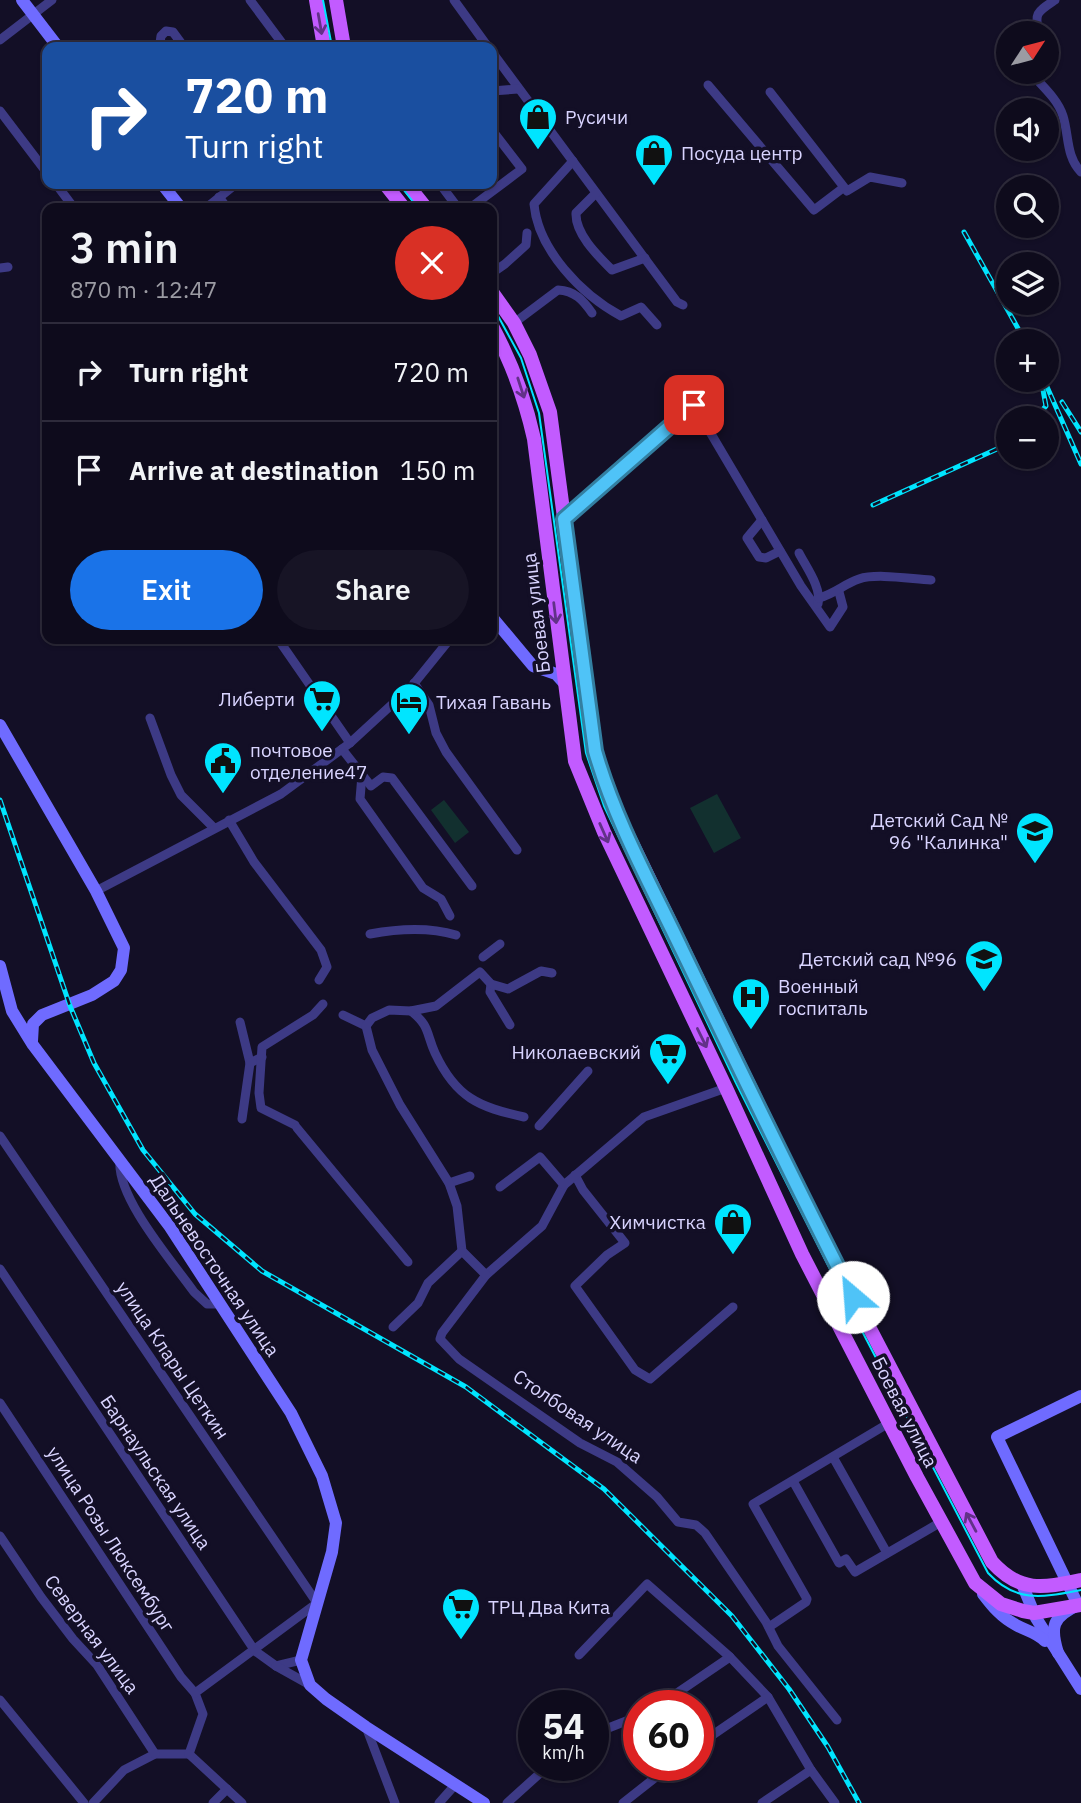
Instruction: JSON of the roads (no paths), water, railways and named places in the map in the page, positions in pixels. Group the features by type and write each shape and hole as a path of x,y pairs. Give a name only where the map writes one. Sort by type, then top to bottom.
{"main road":[{"path":"316,0 323,42"},
{"path":"336,0 343,42"},
{"path":"389,189 400,203"},
{"path":"411,189 422,203"},
{"name":"Боевая улица","path":"497,299 530,355 550,412 595,751 602,776 625,831 840,1271 992,1562 1015,1581"},
{"name":"Боевая улица","path":"497,337 518,380 534,439 575,761 588,797 802,1254 941,1521 975,1583 1001,1604 1034,1613"},
{"name":"Столбовая улица","path":"726,1088 745,1080"},
{"path":"1015,1581 1031,1587 1074,1581"},
{"path":"1034,1613 1079,1605"}],"street":[{"path":"22,0 54,42"},
{"path":"0,40 52,0"},
{"path":"250,0 281,42"},
{"path":"454,0 484,42"},
{"path":"1035,21 1039,11 1055,0"},
{"path":"160,42 160,36 166,31 173,32 180,42"},
{"path":"497,59 677,302 683,305"},
{"path":"1040,84 1063,114 1072,159 1081,172"},
{"path":"708,85 814,210 843,188"},
{"path":"497,91 518,89"},
{"path":"770,92 847,191 870,177 902,183"},
{"path":"0,111 42,166"},
{"path":"497,138 522,169 497,188"},
{"path":"573,161 534,204 535,216 545,240 560,265 606,308 621,316 641,307 657,325"},
{"path":"166,189 177,203"},
{"path":"212,203 229,189"},
{"path":"477,203 495,189"},
{"path":"596,193 576,213 575,223 599,257 612,270 645,258"},
{"path":"219,197 223,203"},
{"path":"497,270 526,245 527,233"},
{"path":"514,324 558,290 584,300 592,313"},
{"path":"564,519 694,405 780,551 830,627 843,607 839,592"},
{"path":"762,520 747,538 760,556 766,558 780,551"},
{"path":"799,553 820,598 817,609"},
{"path":"820,598 839,592 844,586 860,578 931,580"},
{"path":"497,623 534,665 549,667 555,664 560,653"},
{"path":"281,644 362,775 371,786 383,777 392,778 472,886"},
{"path":"96,891 281,794 346,746 414,683 446,644"},
{"path":"526,659 540,669 556,674 564,683"},
{"path":"414,683 429,705 436,733 446,752 517,850"},
{"path":"150,718 181,795 215,828"},
{"path":"0,724 96,891 124,948 121,970 104,990 70,1006 42,1015 28,1016 12,1011"},
{"path":"362,775 360,799 423,888 441,899 450,916"},
{"path":"229,820 254,862 321,950 327,967 319,980"},
{"path":"370,934 414,930 456,935"},
{"path":"483,957 500,944"},
{"name":"Дальневосточная улица","path":"0,966 12,1011 33,1045 170,1227 291,1413 322,1476 336,1524 332,1552 317,1603"},
{"path":"366,1026 372,1018 389,1010 411,1011 436,1006 480,972 491,984 508,989 541,971 552,973"},
{"path":"491,984 490,992 510,1025"},
{"path":"323,1004 313,1015 262,1047 259,1093 261,1108 296,1127 408,1262"},
{"path":"411,1011 424,1021 435,1053 465,1096 490,1109 524,1117"},
{"path":"33,1045 30,1035 33,1024 42,1015"},
{"path":"343,1015 366,1026 372,1049 400,1105 449,1183 457,1206 463,1251 486,1275"},
{"path":"240,1021 250,1063 242,1119"},
{"path":"250,1063 262,1057"},
{"path":"539,1126 588,1071"},
{"name":"Столбовая улица","path":"726,1088 644,1117 575,1175 564,1185 542,1226 486,1275 440,1339 459,1359 580,1443 617,1462 657,1497 678,1522 699,1527 769,1628 778,1646 837,1720"},
{"name":"улица Клары Цеткин","path":"0,1136 317,1603"},
{"path":"499,1187 540,1157 564,1185"},
{"path":"575,1175 625,1243 607,1255 575,1286 635,1370 650,1379 733,1307"},
{"path":"449,1183 470,1176"},
{"path":"393,1327 418,1303 428,1283 463,1251"},
{"name":"Барнаульская улица","path":"0,1269 255,1651 310,1685"},
{"path":"1058,1653 1052,1634 1056,1619 1065,1611 1079,1605 1074,1581 997,1437 1081,1396"},
{"name":"улица Розы Люксембург","path":"0,1403 181,1677 195,1693"},
{"path":"769,1628 807,1599 753,1504 889,1423"},
{"path":"833,1457 887,1553"},
{"path":"793,1481 839,1563 846,1559 855,1572 941,1521"},
{"name":"Северная улица","path":"0,1536 41,1597 97,1665 155,1754"},
{"path":"1015,1581 1081,1689"},
{"path":"975,1583 998,1614 1019,1627 1036,1632 1058,1653"},
{"path":"579,1655 647,1584 730,1657 768,1697 811,1770 835,1803"},
{"path":"190,1754 204,1714 195,1693 317,1603"},
{"path":"317,1603 301,1660 310,1685 366,1727 484,1803"},
{"path":"682,1690 730,1657"},
{"path":"276,1666 301,1660"},
{"path":"714,1734 768,1697"},
{"path":"0,1700 84,1803"},
{"path":"366,1727 395,1803"},
{"path":"93,1803 124,1770 155,1754 190,1754 242,1803"},
{"path":"762,1803 811,1770"},
{"path":"509,1803 532,1781"},
{"path":"623,1803 651,1781"},
{"path":"439,1803 455,1785"},
{"path":"213,1803 227,1789"}],"tram line":[{"path":"323,0 331,42"},
{"path":"403,189 414,203"},
{"path":"497,314 521,358 539,413 586,753 604,806 736,1083 988,1573 999,1583 1020,1594 1043,1596 1081,1590"}],"railway":[{"path":"964,232 1018,329"},
{"path":"1043,392 1046,406"},
{"path":"1049,392 1081,464"},
{"path":"1062,402 1081,432"},
{"path":"873,505 996,449"},
{"path":"0,800 70,1006 94,1063 143,1150 195,1214 262,1271 466,1387 604,1489 732,1616 789,1689 828,1747 859,1803"}],"place":[{"name":"Русичи","path":"538,151"},
{"name":"Посуда центр","path":"654,187"},
{"name":"Либерти","path":"322,733"},
{"name":"Тихая Гавань","path":"409,736"},
{"name":"почтовое отделение47","path":"223,795"},
{"name":"Детский Сад № 96 \"Калинка\"","path":"1035,865"},
{"name":"Детский сад №96","path":"984,993"},
{"name":"Военный госпиталь","path":"751,1031"},
{"name":"Николаевский","path":"668,1086"},
{"name":"Химчистка","path":"733,1256"},
{"name":"ТРЦ Два Кита","path":"461,1641"}]}
